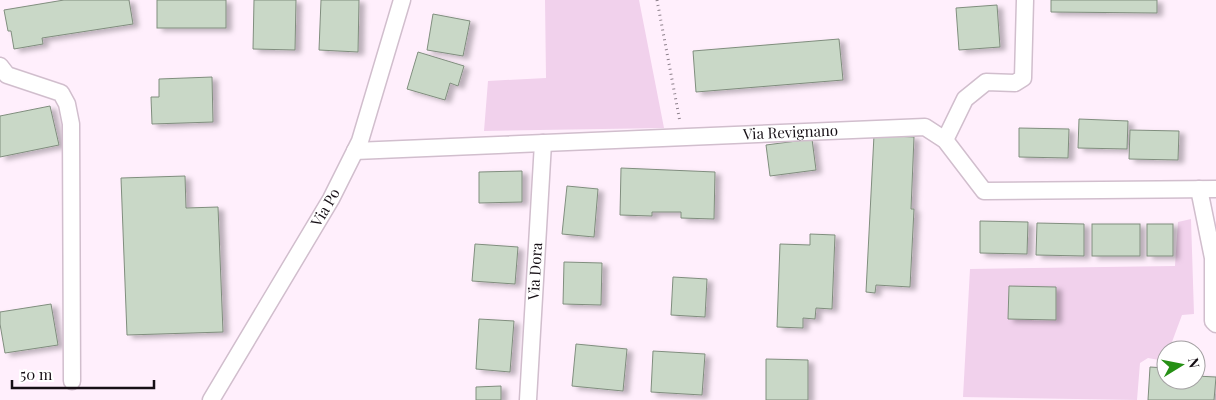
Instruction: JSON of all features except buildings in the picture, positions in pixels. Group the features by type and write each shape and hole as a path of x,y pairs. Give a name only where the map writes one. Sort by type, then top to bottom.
{"street":[{"name":"Via Po","path":"211,400 331,199 360,141 402,0"},
{"path":"945,140 965,99 986,82 1015,83 1023,78 1024,0"},
{"path":"0,66 7,75 61,93 68,104 71,124 72,381"},
{"name":"Via Revignano","path":"355,151 925,128 945,140 984,191 1216,189"},
{"name":"Via Dora","path":"528,400 544,143"},
{"path":"1199,189 1213,258 1213,321 1216,324"}],"path":[{"path":"657,0 683,137"}],"shaded area":[{"path":"545,0 639,0 664,128 484,131 488,81 546,78"},
{"path":"1191,219 1194,314 1182,315 1173,340 1156,340 1156,359 1148,358 1140,363 1137,400 963,397 970,269 1175,266 1178,222"}]}
